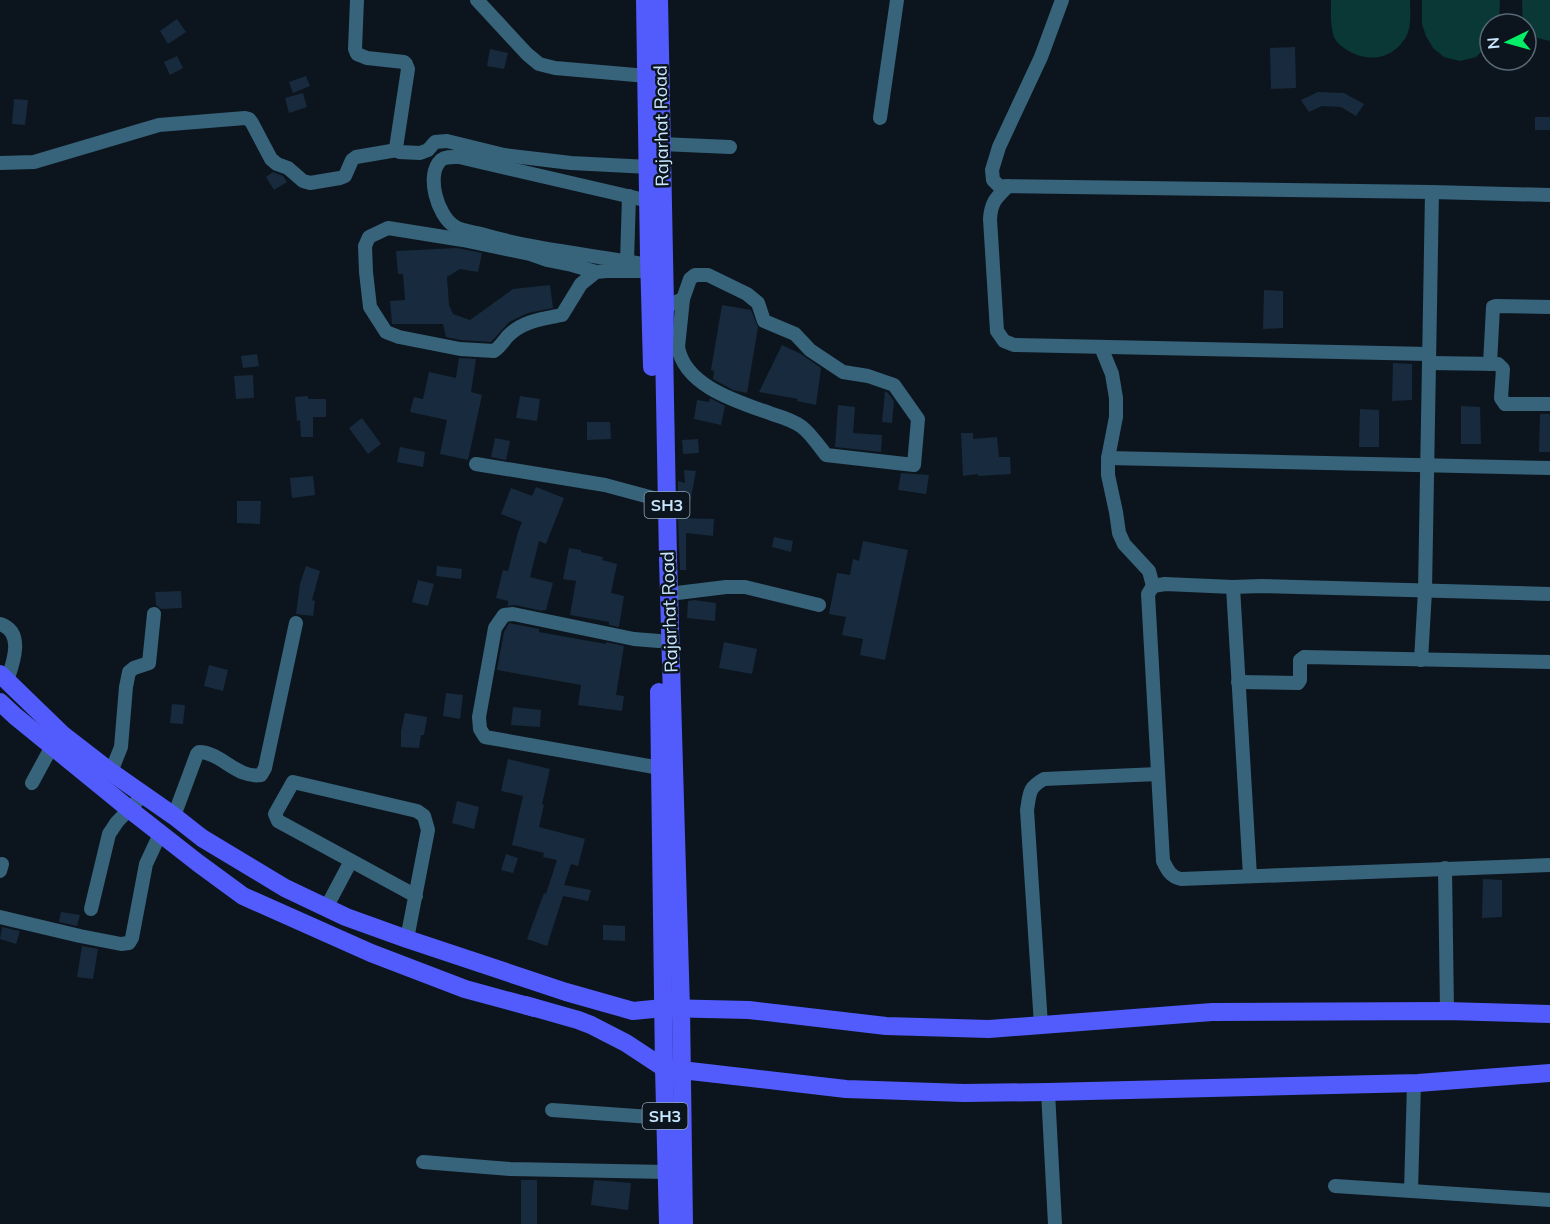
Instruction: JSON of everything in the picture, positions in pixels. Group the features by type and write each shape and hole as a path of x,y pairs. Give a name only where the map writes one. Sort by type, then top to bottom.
{"main road":[{"name":"Rajarhat Road","path":"645,0 649,201 654,269 660,768 672,1008"},
{"name":"Rajarhat Road","path":"658,0 661,144 654,269 665,307 671,347 669,594 672,1008 673,1069 684,1224"},
{"path":"4,677 63,735 111,772 202,838 285,888 346,917 407,939 566,992 633,1011 672,1008 749,1010 886,1026 989,1029 1212,1012 1447,1011 1550,1014"},
{"path":"0,702 160,834 243,896 371,953 465,989 607,1023 673,1069 846,1089 964,1093 1414,1083 1550,1073"},
{"name":"Rajarhat Road","path":"668,1224 665,1118 673,1069"}],"street":[{"path":"357,0 355,49 357,54 367,58 404,62 408,69 397,150"},
{"path":"477,0 539,64 555,68 647,76"},
{"path":"880,118 897,0"},
{"path":"1059,1 1041,57 999,147 992,170 993,180 999,186 1550,195"},
{"path":"0,163 34,162 159,125 245,118 252,123 271,159 288,168 303,181 310,183 345,176 352,160 362,155 397,150 401,153 420,153 428,150 435,142 447,141 504,155 571,163 649,167"},
{"path":"661,144 730,147"},
{"path":"649,201 459,157 442,160 435,169 434,187 438,204 454,227 503,240 654,269"},
{"path":"1008,186 996,198 990,212 997,331 1004,341 1014,345 1429,359 1498,364 1503,369 1501,398 1505,404 1550,404"},
{"path":"1422,660 1432,192"},
{"path":"627,262 628,196"},
{"path":"596,272 581,284 562,315 530,321 513,332 494,351 460,349 399,337 386,332 370,307 365,246 369,237 388,228 530,254 596,272 654,269"},
{"path":"696,275 708,275 747,294 758,303 764,321 795,334 810,350 843,372 868,376 894,385 918,418 914,465 826,455 802,427 743,403 697,380 671,347 690,279 696,275"},
{"path":"665,307 683,299"},
{"path":"1490,364 1493,307 1550,307"},
{"path":"1101,347 1112,374 1116,398 1116,417 1108,458 1108,475 1119,533 1124,544 1149,571 1154,586"},
{"path":"1108,458 1550,468"},
{"path":"476,464 605,485 657,499"},
{"path":"1550,594 1165,584 1154,586 1148,594 1163,861 1174,878 1550,865"},
{"path":"669,594 745,587 819,605"},
{"path":"1233,587 1250,876"},
{"path":"111,772 121,747 129,672 148,663 154,614"},
{"path":"659,641 634,639 513,614 504,615 495,628 479,717 480,729 485,737 660,768"},
{"path":"174,816 199,752 207,753 241,772 253,776 261,775 265,768 296,623"},
{"path":"0,624 7,626 14,637 16,655 4,677"},
{"path":"1239,682 1298,683 1300,660 1304,657 1550,662"},
{"path":"32,783 52,746"},
{"path":"1041,1025 1027,810 1033,785 1044,779 1158,774"},
{"path":"407,939 416,896 428,830 424,816 417,811 293,782 275,814 278,821 416,896"},
{"path":"91,909 109,834 117,822 143,795"},
{"path":"0,917 80,936 122,944 129,943 132,938 146,864 160,834"},
{"path":"326,908 351,861"},
{"path":"1445,868 1447,1011"},
{"path":"1411,1191 1414,1083"},
{"path":"1048,1092 1055,1224"},
{"path":"552,1110 665,1118"},
{"path":"423,1162 510,1169 667,1172"},
{"path":"1335,1186 1550,1200"}],"shaded area":[{"path":"1331,0 1410,0 1410,24 1406,38 1389,54 1375,58 1354,54 1341,46 1334,37 1331,23"},
{"path":"1422,0 1500,0 1500,12 1478,12 1478,55 1476,57 1460,61 1444,57 1433,48 1422,24"},
{"path":"1522,0 1550,0 1550,41 1538,38 1538,12 1522,12"}],"building":[{"path":"177,19 186,32 168,44 160,31"},
{"path":"1295,47 1296,88 1271,89 1270,48"},
{"path":"490,49 508,53 504,69 487,66"},
{"path":"177,56 183,68 170,75 164,62"},
{"path":"306,76 310,86 293,93 289,82"},
{"path":"1318,92 1344,93 1364,104 1356,116 1341,107 1322,106 1309,112 1301,100"},
{"path":"303,93 307,107 289,113 285,98"},
{"path":"14,99 28,100 25,125 12,124"},
{"path":"1535,117 1550,117 1550,130 1535,130"},
{"path":"273,172 283,176 287,182 274,190 266,177"},
{"path":"457,248 482,253 478,272 460,269 447,277 449,305 453,314 470,320 513,289 550,285 553,308 528,313 509,322 491,342 446,337 443,324 392,324 390,301 405,300 403,274 398,274 396,251"},
{"path":"1264,290 1283,291 1283,328 1263,329"},
{"path":"722,305 751,310 758,327 747,393 733,390 713,379 714,371 711,370"},
{"path":"782,345 801,354 821,368 816,405 797,401 798,399 759,392"},
{"path":"257,354 259,366 243,368 241,356"},
{"path":"459,358 476,359 471,392 482,395 468,460 440,454 447,420 410,412 414,397 423,399 429,372 456,378"},
{"path":"1393,363 1412,364 1412,400 1392,401"},
{"path":"253,375 254,398 236,399 234,376"},
{"path":"885,391 894,401 892,423 882,422"},
{"path":"308,396 308,399 326,399 326,417 313,417 313,437 301,437 295,397"},
{"path":"520,396 540,399 537,421 516,418"},
{"path":"710,398 725,406 721,425 694,419 697,400 709,402"},
{"path":"838,405 855,407 853,433 882,435 881,452 835,447"},
{"path":"1461,406 1480,407 1481,444 1461,444"},
{"path":"1360,409 1379,410 1379,447 1359,447"},
{"path":"1540,414 1550,414 1550,452 1539,452"},
{"path":"362,418 381,444 368,454 349,428"},
{"path":"587,422 610,422 611,439 587,440"},
{"path":"961,433 973,433 973,439 997,437 999,457 1010,457 1011,474 963,476"},
{"path":"495,438 510,441 506,460 491,457"},
{"path":"698,439 699,453 683,454 682,440"},
{"path":"400,447 425,452 423,467 397,462"},
{"path":"684,470 696,471 690,503 687,503 686,497 678,496 678,481 685,483"},
{"path":"901,473 929,475 926,494 898,490"},
{"path":"313,476 315,495 292,498 290,478"},
{"path":"536,487 564,498 546,544 539,541 530,577 553,583 546,610 542,611 515,605 508,606 508,601 496,598 503,570 508,571 522,522 501,514 511,488 532,496"},
{"path":"237,501 261,501 260,524 237,523"},
{"path":"678,518 714,519 713,536 686,533 686,570 680,570"},
{"path":"774,537 793,541 791,552 772,547"},
{"path":"863,541 908,550 885,660 860,655 863,639 842,635 846,617 829,614 837,573 850,575 853,559 859,561"},
{"path":"569,548 603,557 602,560 617,564 611,593 624,596 619,627 609,625 609,622 570,615 576,581 563,579"},
{"path":"306,566 320,571 312,600 315,601 313,616 296,614 300,584"},
{"path":"437,566 462,569 461,579 436,576"},
{"path":"418,580 434,584 428,606 412,602"},
{"path":"181,591 182,608 161,609 156,605 155,592"},
{"path":"688,601 716,603 715,621 687,618"},
{"path":"509,623 539,629 539,632 624,646 616,695 624,696 622,711 578,705 581,685 497,670 504,632"},
{"path":"724,642 757,649 752,674 719,668"},
{"path":"209,665 228,670 223,691 204,686"},
{"path":"446,693 463,695 460,719 443,716"},
{"path":"172,704 185,705 183,724 170,723"},
{"path":"513,707 541,710 540,727 511,725"},
{"path":"405,713 427,717 419,748 401,747 401,731"},
{"path":"508,759 550,769 539,827 585,839 578,866 571,864 564,885 591,890 588,901 563,896 547,946 527,939 557,860 543,857 544,853 512,845 523,796 501,791"},
{"path":"457,801 479,807 474,829 452,823"},
{"path":"506,854 518,858 513,873 501,870"},
{"path":"1483,879 1502,880 1502,917 1482,918"},
{"path":"61,912 80,915 77,926 59,922"},
{"path":"603,925 625,926 625,941 603,940"},
{"path":"2,927 20,931 16,944 0,939"},
{"path":"82,946 98,949 93,979 77,977"},
{"path":"521,1180 537,1180 537,1224 521,1224"},
{"path":"594,1180 631,1183 628,1210 591,1205"}]}
